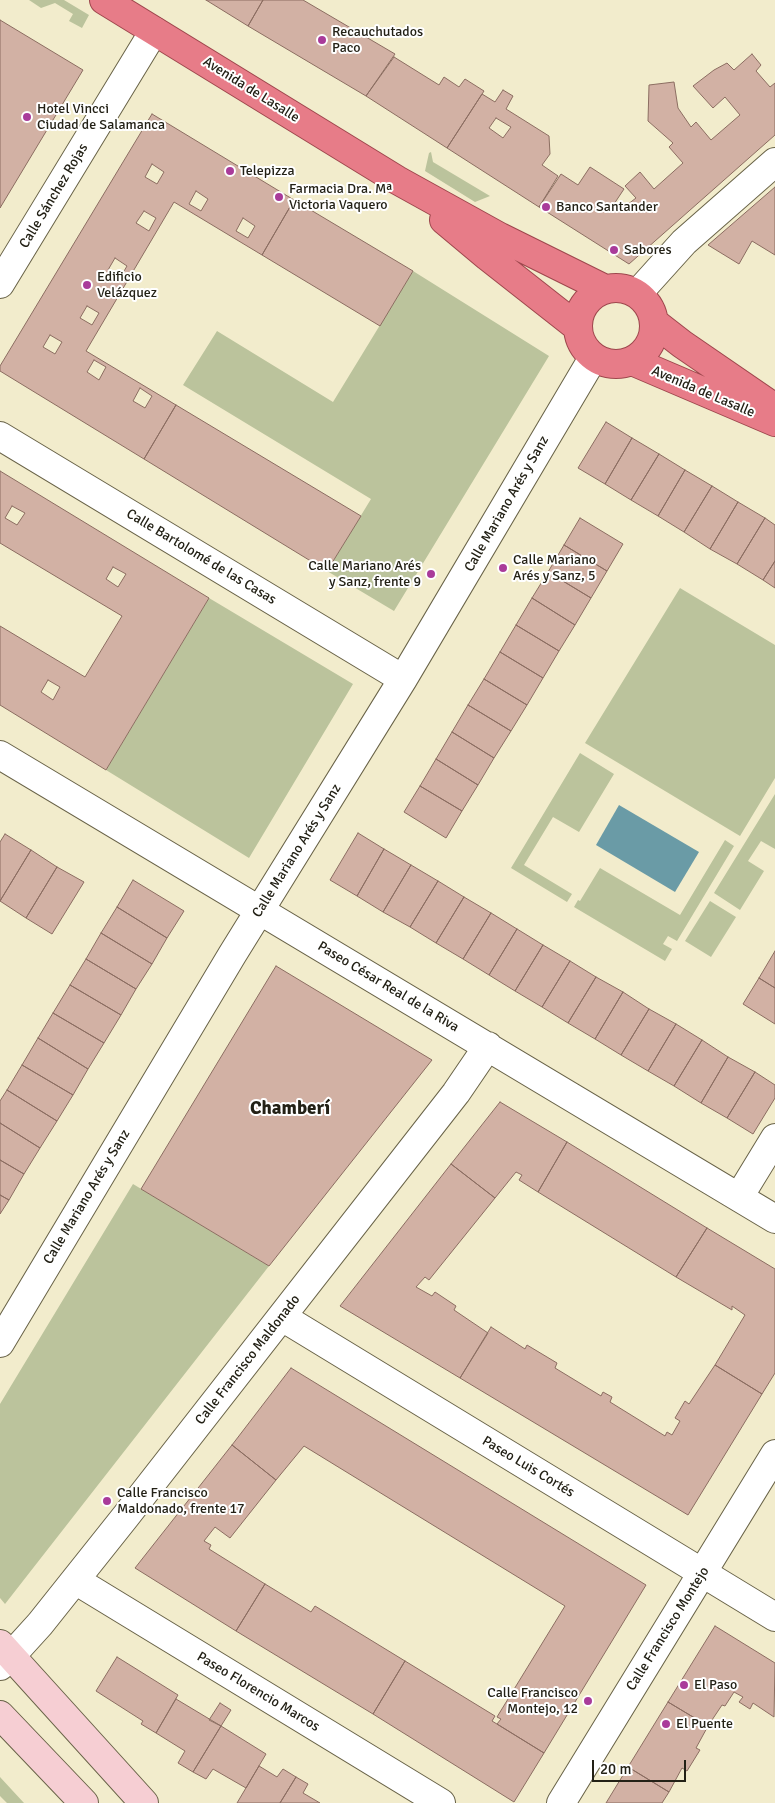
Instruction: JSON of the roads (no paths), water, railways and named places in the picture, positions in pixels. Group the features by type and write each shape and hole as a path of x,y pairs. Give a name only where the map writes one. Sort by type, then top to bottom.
{"highway":[{"name":"Avenida de Lasalle","path":"104,0 398,180 500,237 603,288"},
{"name":"Avenida de Lasalle","path":"398,180 487,256 576,326"},
{"path":"621,287 638,293 649,306 655,323 652,339 644,352 632,362 612,365 593,358 581,344 576,326 584,302 603,288 621,287"},
{"name":"Avenida de Lasalle","path":"655,323 682,344 775,408"},
{"name":"Avenida de Lasalle","path":"632,362 775,422"}],"main road":[{"path":"4,1656 144,1803"},
{"path":"0,1715 84,1803"}],"street":[{"name":"Calle Sánchez Rojas","path":"0,284 154,31"},
{"path":"638,293 684,242 775,162"},
{"name":"Calle Mariano Arés y Sanz","path":"0,1342 402,679 593,358"},
{"name":"Calle Bartolomé de las Casas","path":"0,436 402,679"},
{"name":"Paseo César Real de la Riva","path":"0,755 775,1219"},
{"name":"Calle Francisco Maldonado","path":"4,1656 75,1580 456,1093 488,1046"},
{"path":"739,1197 775,1138"},
{"name":"Paseo Luis Cortés","path":"282,1316 775,1617"},
{"name":"Calle Francisco Montejo","path":"560,1803 775,1454"},
{"name":"Paseo Florencio Marcos","path":"75,1580 441,1803"}],"water":[{"path":"619,805 699,852 675,892 596,845"}],"place":[{"name":"Recauchutados Paco","path":"322,40"},
{"name":"Hotel Vincci Ciudad de Salamanca","path":"27,117"},
{"name":"Telepizza","path":"230,171"},
{"name":"Farmacia Dra. Mª Victoria Vaquero","path":"279,197"},
{"name":"Banco Santander","path":"546,207"},
{"name":"Sabores","path":"614,250"},
{"name":"Edificio Velázquez","path":"87,285"},
{"name":"Calle Mariano Arés y Sanz, 5","path":"503,568"},
{"name":"Calle Mariano Arés y Sanz, frente 9","path":"431,574"},
{"name":"Calle Francisco Maldonado, frente 17","path":"107,1501"},
{"name":"El Paso","path":"684,1685"},
{"name":"Calle Francisco Montejo, 12","path":"588,1701"},
{"name":"El Puente","path":"666,1724"}],"district":[{"name":"Chamberí","path":"290,1109"}]}
